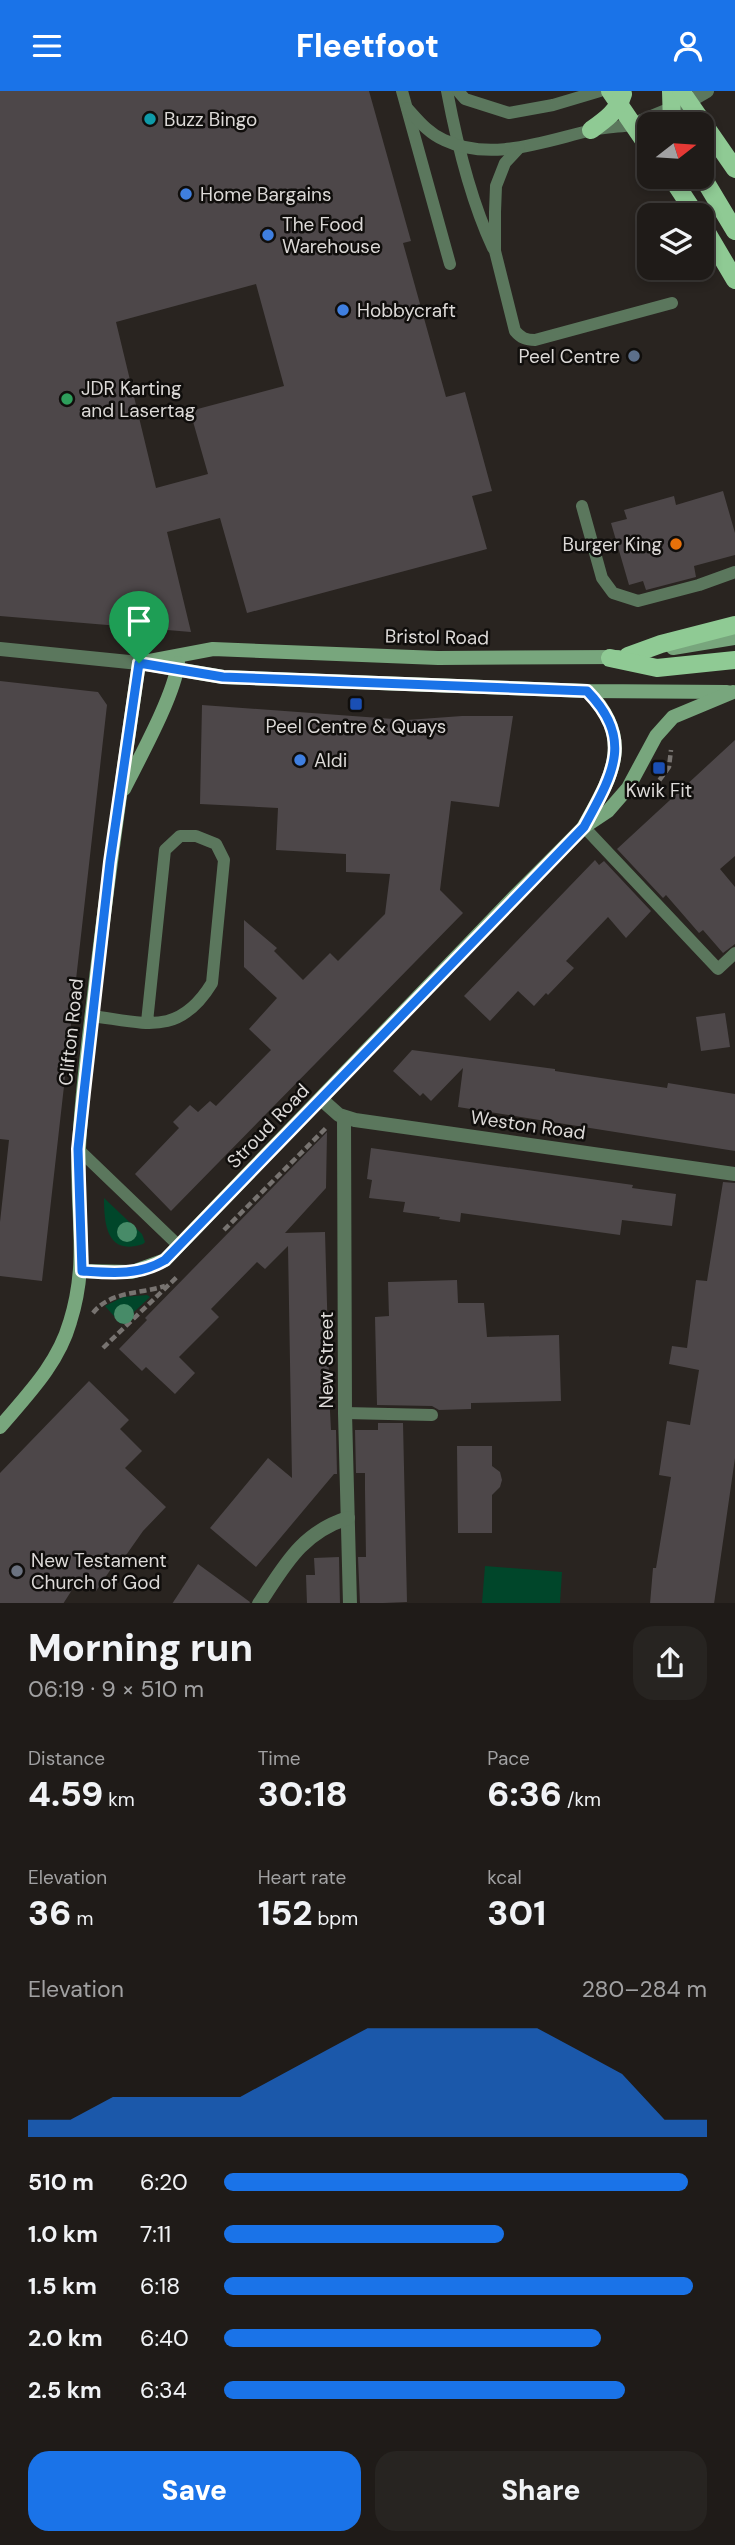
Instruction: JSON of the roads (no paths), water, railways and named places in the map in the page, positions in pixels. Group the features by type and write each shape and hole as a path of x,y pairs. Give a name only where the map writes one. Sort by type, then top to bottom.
{"main road":[{"path":"671,91 671,112"},
{"path":"591,130 617,96 637,132"},
{"path":"684,97 735,169"},
{"path":"710,189 735,231"},
{"path":"714,245 735,280"},
{"path":"628,656 661,644 735,625"},
{"name":"Bristol Road","path":"139,663 178,662 213,649 438,658 610,659 735,638"},
{"path":"610,659 657,668 735,660"},
{"name":"Bristol Road","path":"178,662 223,677 587,691 734,692"},
{"name":"Clifton Road","path":"119,799 143,752 178,662"},
{"name":"Clifton Road","path":"82,1271 78,1149 119,799 139,663"},
{"name":"Stroud Road","path":"584,827 607,780 616,744 614,730 604,710 587,691"},
{"name":"Stroud Road","path":"82,1271 140,1271 165,1260 584,827 608,811 628,788 656,736 673,717 734,692"},
{"path":"0,1427 50,1367 62,1346 71,1321 82,1271"}],"street":[{"path":"674,112 684,97 707,91"},
{"path":"632,125 637,124"},
{"name":"Bristol Road","path":"0,649 139,663"},
{"name":"Weston Road","path":"321,1099 344,1117 735,1174"},
{"name":"New Street","path":"344,1117 345,1413 350,1603"},
{"path":"260,1603 304,1542 315,1532 348,1518"}],"lane":[{"path":"402,91 450,264"},
{"path":"447,91 458,144 480,220 495,251 515,331 526,340 535,340 672,303"},
{"path":"458,91 465,99 509,113 553,105 600,91"},
{"path":"407,108 425,128 444,140 497,149 519,148 591,130 632,125"},
{"path":"495,251 496,186 505,163 519,148"},
{"path":"582,506 602,578 613,593 638,601 699,585 735,572"},
{"path":"584,827 718,969 735,953"},
{"path":"92,1016 147,1022 166,1023 184,1016 203,998 212,983 224,860 216,843 196,836 180,836 166,851 147,1022"},
{"path":"78,1149 179,1245"},
{"path":"345,1413 432,1415"}],"place":[{"name":"Buzz Bingo","path":"150,119"},
{"name":"Home Bargains","path":"186,194"},
{"name":"The Food Warehouse","path":"268,235"},
{"name":"Hobbycraft","path":"343,310"},
{"name":"Peel Centre","path":"634,356"},
{"name":"JDR Karting and Lasertag","path":"67,399"},
{"name":"Burger King","path":"676,544"},
{"name":"Peel Centre & Quays","path":"356,704"},
{"name":"Aldi","path":"300,760"},
{"name":"Kwik Fit","path":"659,768"},
{"name":"New Testament Church of God","path":"17,1571"}]}
